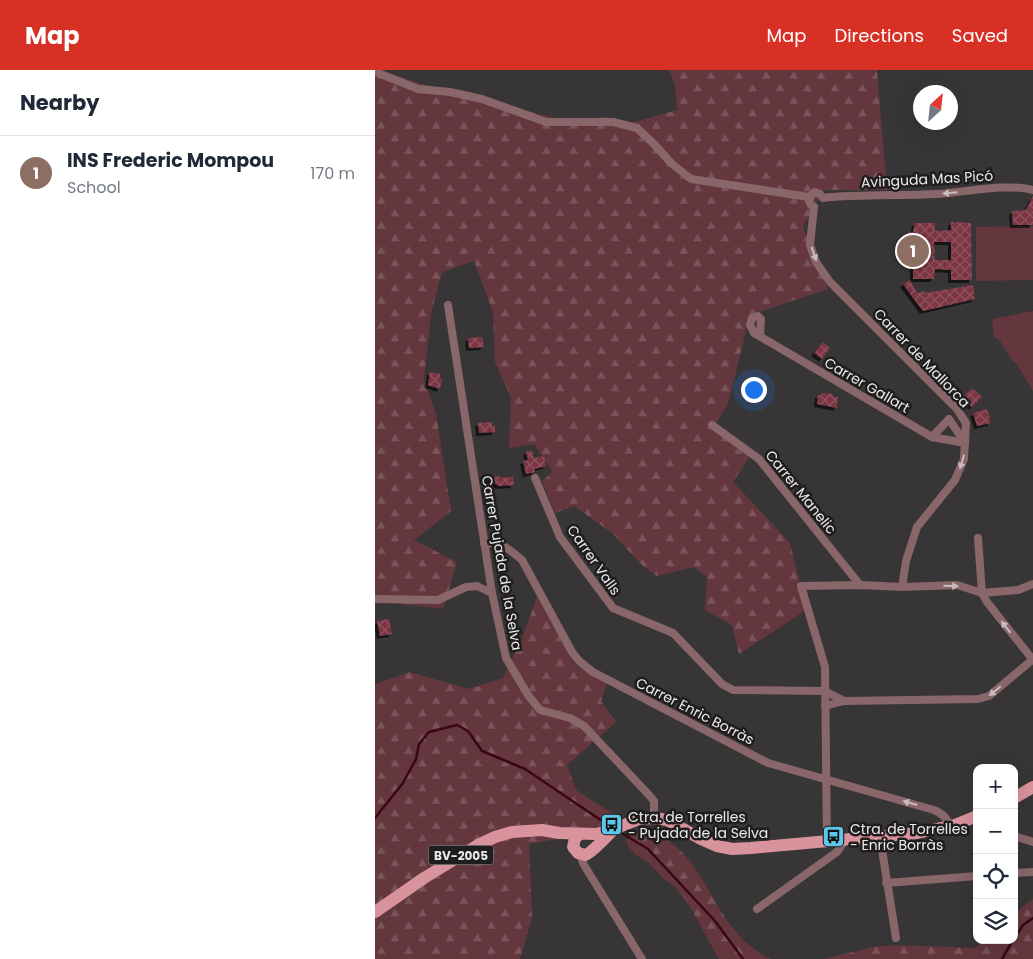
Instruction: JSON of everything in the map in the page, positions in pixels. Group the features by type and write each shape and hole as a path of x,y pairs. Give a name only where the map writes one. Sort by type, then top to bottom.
{"main road":[{"path":"1018,796 1033,787"},
{"name":"BV-2005","path":"581,842 596,834 639,819 654,818 667,820 717,846 732,849 917,833 950,826 973,818"},
{"name":"BV-2005","path":"375,912 459,856 495,837 526,830 559,833 581,842 594,839 595,847 614,829"}],"street":[{"name":"Avinguda Mas Picó","path":"379,74 418,89 450,92 483,99 547,122 613,122 637,128 671,163 691,178 809,197 815,192 821,194 823,198 849,195 937,194 1018,187 1033,190"},
{"path":"809,197 809,203 814,206 821,204 823,198"},
{"name":"Carrer de Mallorca","path":"814,206 811,245 816,262 829,282 957,409 966,423 964,459 955,480 917,527 906,560 902,587"},
{"name":"Carrer Pujada de la Selva","path":"448,305 492,593 506,658 528,695 540,710 570,718 584,726 654,800 654,818"},
{"name":"Carrer Gallart","path":"761,336 836,382 932,436 965,443"},
{"path":"932,436 949,419 965,443"},
{"name":"Carrer Manelic","path":"712,425 759,459 860,585"},
{"name":"Carrer Valls","path":"535,478 560,537 613,608 673,633 722,684 733,690 825,691 844,702"},
{"path":"825,706 844,702 977,699 989,696 1032,660 982,593 978,538"},
{"name":"Carrer Enric Borràs","path":"484,543 498,543 511,550 522,560 571,652 593,672 768,763 934,810 943,814 950,826"},
{"path":"827,842 825,667 801,586 860,585 902,587 957,585 982,593 1018,590 1033,584"},
{"path":"375,599 438,600 466,587 477,586 492,593"},
{"path":"880,837 896,938"},
{"path":"1018,837 1033,842"},
{"path":"757,909 837,852 845,840"},
{"path":"581,842 584,864 642,959"},
{"path":"1018,873 1033,872"},
{"path":"886,883 973,876"}],"green space":[{"path":"375,70 387,72 421,84 466,91 534,113 564,120 605,117 631,123 677,110 675,85 669,70 877,70 887,190 823,190 803,227 828,289 750,315 728,404 713,428 750,456 733,482 790,543 806,610 739,654 732,625 705,610 707,577 693,567 657,576 644,567 612,533 574,506 555,513 542,481 553,472 534,444 509,448 511,398 495,362 493,312 474,261 442,272 431,314 424,380 436,414 451,511 414,540 457,562 443,609 375,601"},
{"path":"1033,226 1033,280 976,281 976,227"},
{"path":"1033,311 1033,391 1016,363 1014,363 1000,341 994,337 992,319"},
{"path":"537,597 575,665 607,684 601,701 616,722 567,765 576,790 621,819 558,839 529,844 532,918 520,959 375,959 375,684 410,672 469,689 503,678 521,641"},
{"path":"645,831 661,837 675,846 687,858 697,871 723,915 737,933 755,950 771,959 719,959 689,905 676,888 629,847 626,841 634,832"},
{"path":"1033,899 1033,959 823,959 874,947 895,945 973,948 981,944 1018,944 1018,911"}],"building":[{"path":"1033,196 1033,225 1013,225 1012,211 1026,210"},
{"path":"951,222 971,223 972,280 951,280 951,270 935,269 934,279 913,279 913,244 907,244 908,232 913,232 915,223 935,223 935,231 951,230","holes":["934,242 951,242 951,260 935,260"]},
{"path":"910,280 917,293 973,285 975,299 923,311 903,284"},
{"path":"482,337 484,347 469,348 468,338"},
{"path":"823,342 830,348 822,359 814,353"},
{"path":"430,372 440,374 440,378 442,378 440,389 428,385"},
{"path":"972,388 982,397 972,407 962,398"},
{"path":"822,393 833,394 833,397 838,397 837,408 817,404 818,395"},
{"path":"987,409 991,423 977,426 973,413"},
{"path":"492,422 492,426 495,425 495,432 479,433 478,423"},
{"path":"532,450 534,458 544,456 546,466 534,469 535,472 526,474 523,461 528,460 526,452"},
{"path":"500,476 501,478 513,477 514,485 499,486 486,478"},
{"path":"389,619 392,634 380,636 377,621"}],"waterway":[{"path":"375,818 403,783 416,759 419,744 429,732 457,725 468,731 482,751 525,769 608,825"},
{"path":"623,834 648,849 715,921 743,959"},
{"path":"1018,933 1023,925 1033,918"},
{"path":"1002,959 1011,944"}],"place":[{"name":"INS Frederic Mompou","path":"913,251"},
{"name":"Ctra. de Torrelles - Pujada de la Selva","path":"612,825"},
{"name":"Ctra. de Torrelles - Enric Borràs","path":"834,837"}]}
